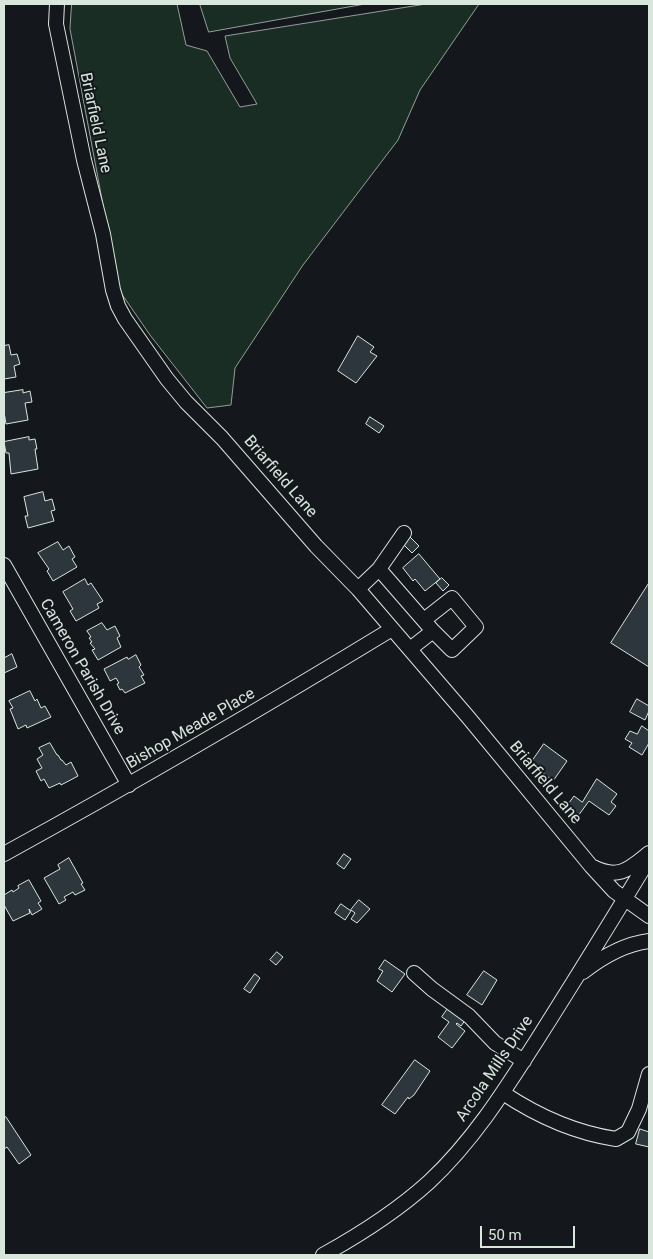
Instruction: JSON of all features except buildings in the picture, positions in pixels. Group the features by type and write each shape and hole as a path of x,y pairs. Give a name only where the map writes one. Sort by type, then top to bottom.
{"street":[{"name":"Briarfield Lane","path":"56,5 58,37 118,306 167,379 186,402 222,438 316,546 410,648 591,866 624,899 649,916"},
{"path":"358,590 379,569 404,533"},
{"name":"Cameron Parish Drive","path":"4,565 129,785"},
{"path":"379,569 428,625 410,648"},
{"name":"Bishop Meade Place","path":"4,854 129,785 392,629"},
{"path":"591,866 609,873 620,873 631,868 649,852"},
{"name":"Arcola Mills Drive","path":"323,1255 390,1214 429,1182 455,1155 503,1093 524,1061 649,859"},
{"path":"577,977 608,955 649,941"},
{"path":"414,973 432,990 469,1016 496,1043 524,1061"},
{"path":"503,1093 523,1107 591,1135 616,1139 628,1132 639,1109 649,1074"}],"green space":[{"path":"72,4 177,4 186,45 207,51 240,107 257,104 230,58 225,36 426,4 479,4 420,90 398,140 303,265 235,368 231,405 207,408 150,335 119,290 70,29"},
{"path":"200,4 365,4 209,32"}]}
